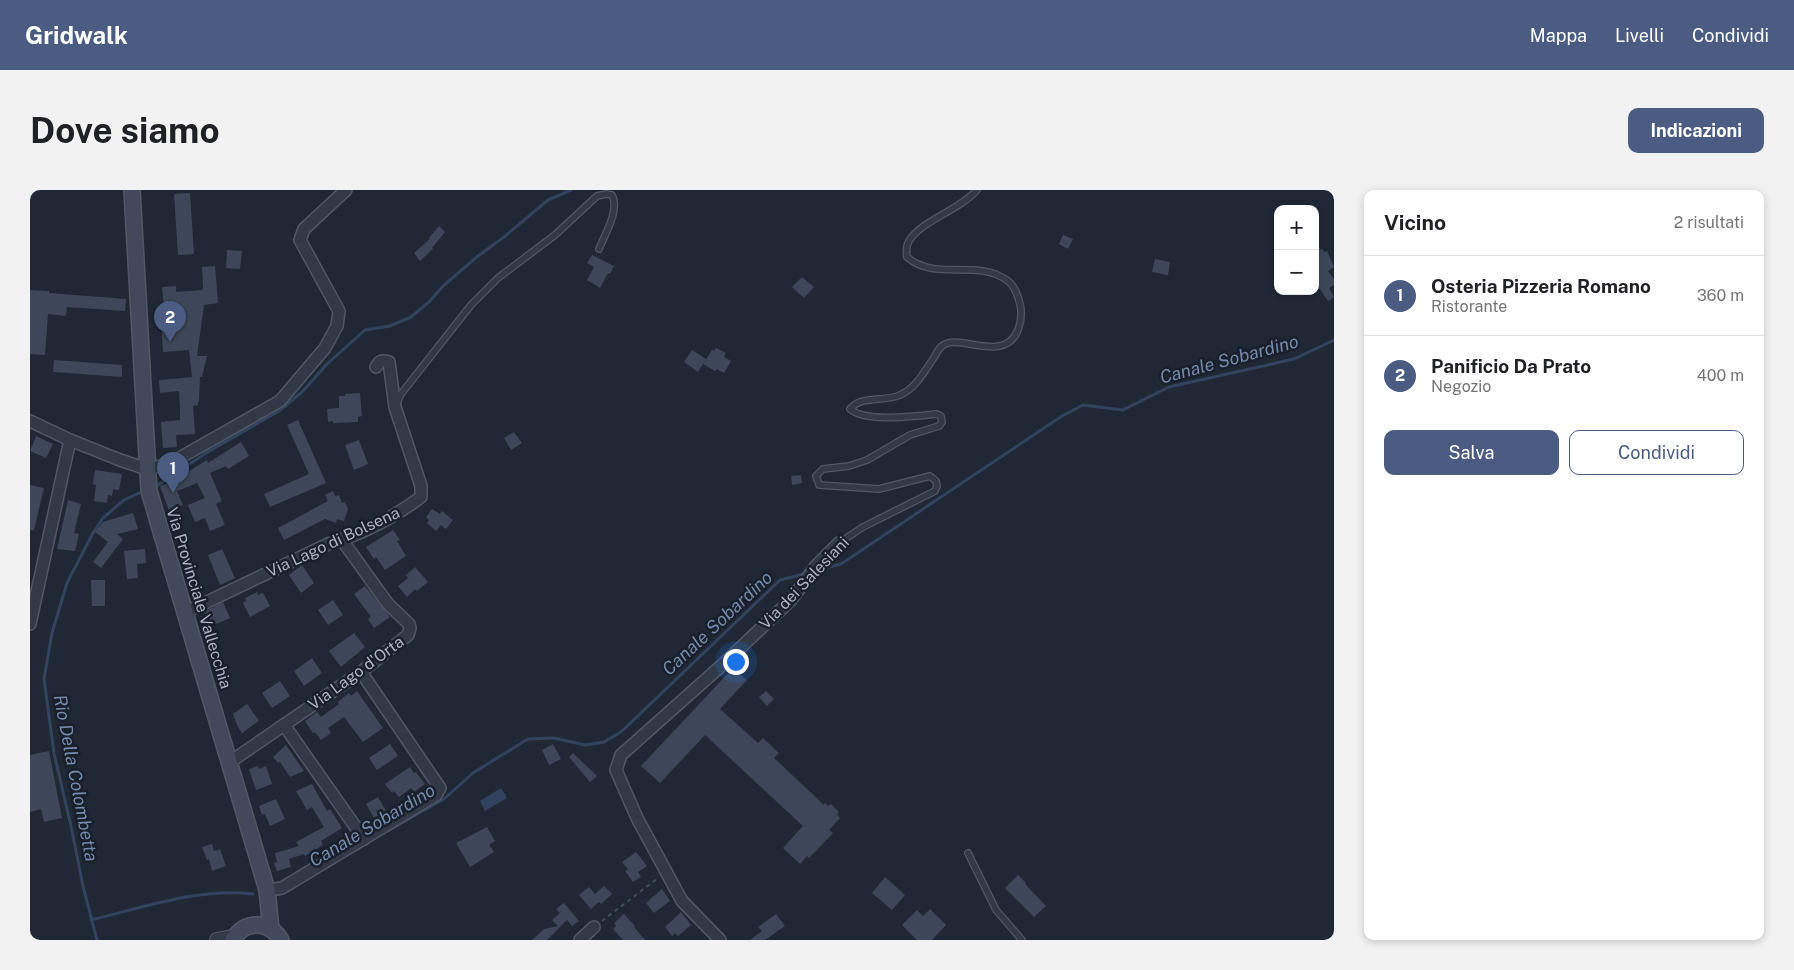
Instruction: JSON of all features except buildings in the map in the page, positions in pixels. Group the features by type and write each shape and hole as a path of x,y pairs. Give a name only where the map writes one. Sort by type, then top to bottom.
{"main road":[{"name":"Via Provinciale Vallecchia","path":"132,190 149,491 267,890 276,934"},
{"path":"234,938 244,927 251,925 267,890"},
{"name":"Via Provinciale Vallecchia","path":"251,925 258,924 276,934"}],"street":[{"path":"30,421 70,440 147,469 169,464 280,401 325,348 337,326 339,311 300,240 304,229 346,190"},
{"name":"Via Lago di Bolsena","path":"184,613 321,547 374,526 420,497 421,486 395,407 389,362 383,360 376,367"},
{"path":"30,624 70,440"},
{"name":"Via Lago d'Orta","path":"230,762 361,672 408,636 409,624 388,604 342,540"},
{"name":"Via dei Salesiani","path":"720,940 682,901 623,788 616,770 621,755 721,666 791,600 838,543"},
{"path":"267,890 282,888 436,795 440,788 361,672"},
{"path":"284,725 364,839"},
{"path":"580,940 594,927"},
{"path":"217,940 234,938"}],"lane":[{"name":"Via dei Salesiani","path":"838,543 863,527 935,491 937,486 936,481 930,476 879,490 819,485 816,476 823,469 849,466 867,460 910,435 939,426 942,422 942,418 937,414 890,418 856,414 850,409 854,404 900,395 913,387 942,346 953,342 979,346 1005,344 1017,332 1020,323 1021,307 1017,292 1010,282 1001,276 985,270 921,267 907,256 906,249 909,242 920,230 968,199 977,190"},
{"path":"395,407 401,394 471,305 498,278 554,236 597,196 612,195 614,199 614,212 599,249"},
{"path":"968,853 996,910 1022,940"}],"path":[{"path":"594,927 666,872"}],"water":[{"path":"501,788 507,798 485,811 480,801"}],"waterway":[{"name":"Rio Della Colombetta","path":"158,485 206,453 279,411 302,392 327,364 365,330 390,326 411,317 478,256 548,200 571,190"},
{"name":"Canale Sobardino","path":"818,570 841,564 1062,416 1083,405 1123,410 1169,387 1294,359 1334,340"},
{"name":"Rio Della Colombetta","path":"97,940 83,886 54,753 44,679 52,633 67,583 103,518 124,500 139,493"},
{"name":"Canale Sobardino","path":"370,841 444,799 473,773 528,739 554,738 585,745 604,742 621,732 780,580 808,573"},
{"name":"Canale Sobardino","path":"273,895 285,892"},
{"name":"Canale Sobardino","path":"91,920 192,896 213,893 253,894"}],"place":[{"name":"Panificio Da Prato","path":"170,342"},
{"name":"Osteria Pizzeria Romano","path":"173,493"}]}
